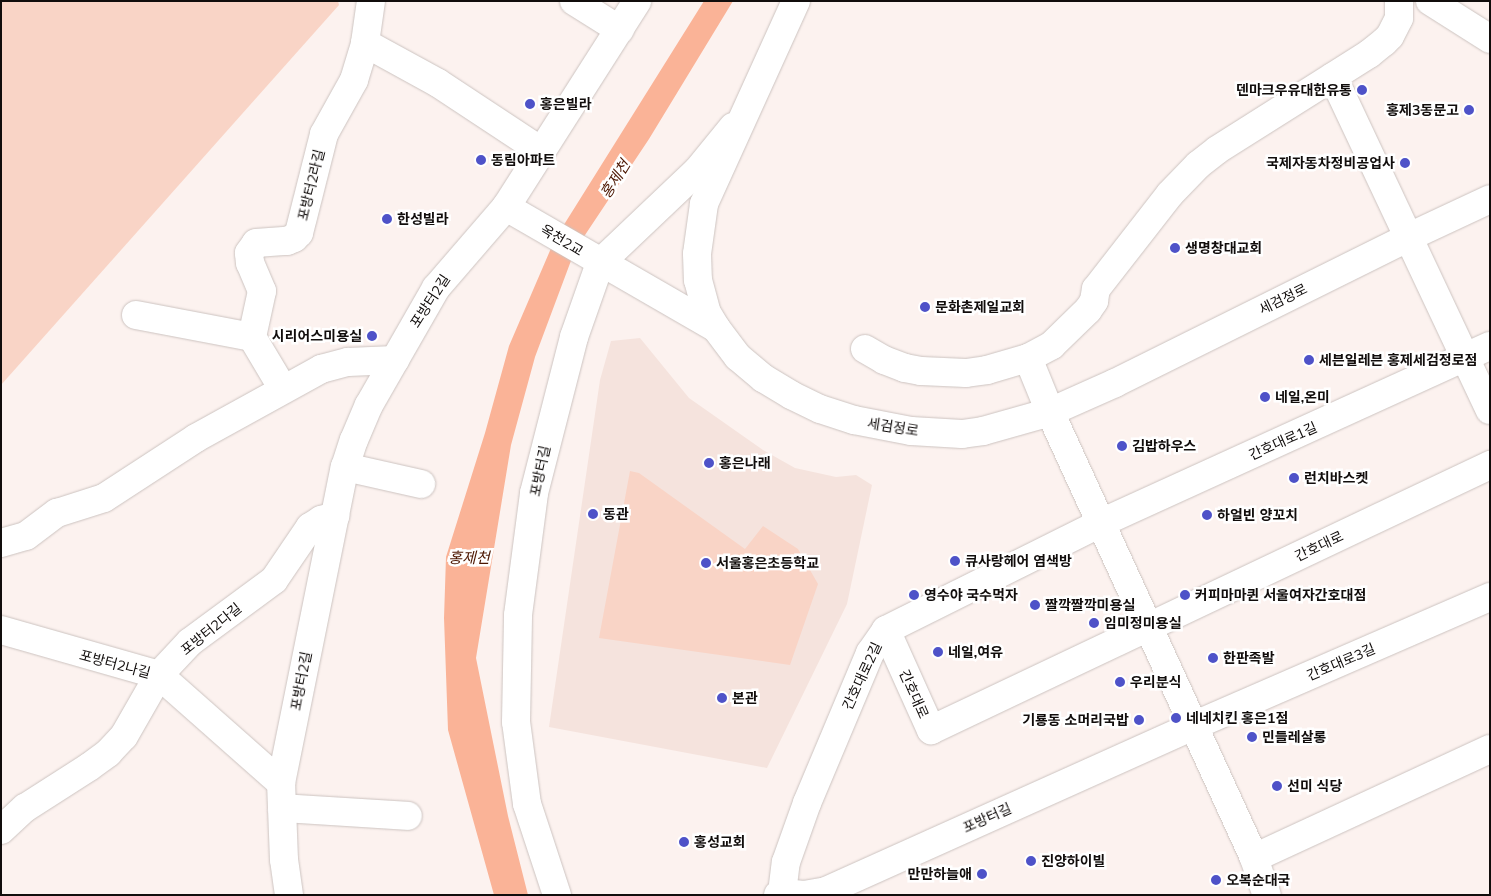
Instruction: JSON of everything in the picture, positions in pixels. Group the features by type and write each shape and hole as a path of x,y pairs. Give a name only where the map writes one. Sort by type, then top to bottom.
{"main road":[{"name":"포방터2라길","path":"252,337 262,292 250,263 249,253 256,243 287,241 294,238 299,232 324,134 351,87 365,44 372,1"},
{"path":"574,1 620,30"},
{"name":"포방터2길","path":"289,895 284,860 281,796 345,467 369,405 436,288 517,213 541,151 637,1"},
{"name":"세검정로","path":"796,1 704,204 697,254 698,280 707,313 738,357 763,378 820,409 854,420 911,431 962,434 983,431 1050,412 1115,383 1409,237 1490,199"},
{"path":"865,348 884,360 905,368 935,372 966,373 987,370 1028,358 1052,345 1088,310 1094,301 1096,289 1170,194 1198,165 1238,136 1369,54 1390,36 1399,18 1399,1"},
{"path":"1430,1 1490,39"},
{"path":"1459,19 1490,48"},
{"path":"365,44 438,83 541,151"},
{"path":"1333,77 1409,237 1478,352 1490,410"},
{"name":"포방터길","path":"557,895 527,804 516,722 518,615 536,484 574,337 598,262 701,166 748,108"},
{"name":"옥천2교","path":"517,213 598,262 716,328"},
{"path":"136,314 252,337 283,389"},
{"name":"간호대로1길","path":"1101,523 1478,352"},
{"path":"1028,358 1050,412 1254,858 1267,895"},
{"path":"1,542 26,536 57,513 104,498 196,438 321,370 348,362 395,360"},
{"name":"간호대로","path":"886,630 931,730 1490,465"},
{"path":"345,467 421,484"},
{"name":"포방터2다길","path":"1,830 13,804 89,767 108,753 124,736 159,676 190,642 274,580 310,527 321,520 335,516"},
{"name":"간호대로2길","path":"780,894 786,862 807,803 870,653 886,630 1101,523"},
{"name":"간호대로3길","path":"1193,726 1490,597"},
{"name":"포방터2나길","path":"1,630 159,676 281,796"},
{"name":"포방터길","path":"780,894 804,895 826,891 1193,726"},
{"path":"1254,858 1490,749"},
{"path":"281,796 408,816"}],"shaded area":[{"path":"1,1 338,1 339,5 1,385"},
{"path":"640,338 689,398 763,450 795,468 836,477 856,475 872,485 847,604 767,768 549,727 600,380 611,341"},
{"path":"630,471 639,473 745,549 763,526 798,549 818,584 790,665 599,638"}],"water":[{"name":"홍제천","path":"704,1 733,1 649,139 575,250 535,357 511,445 476,658 508,816 528,895 494,895 448,730 444,618 446,557 485,433 509,346 555,239"}],"place":[{"name":"덴마크우유대한유통","path":"1362,90"},
{"name":"홍은빌라","path":"530,104"},
{"name":"홍제3동문고","path":"1469,110"},
{"name":"동림아파트","path":"481,160"},
{"name":"국제자동차정비공업사","path":"1405,163"},
{"name":"한성빌라","path":"387,219"},
{"name":"생명창대교회","path":"1175,248"},
{"name":"문화촌제일교회","path":"925,307"},
{"name":"시리어스미용실","path":"372,336"},
{"name":"세븐일레븐 홍제세검정로점","path":"1309,360"},
{"name":"네일,온미","path":"1265,397"},
{"name":"김밥하우스","path":"1122,446"},
{"name":"홍은나래","path":"709,463"},
{"name":"런치바스켓","path":"1294,478"},
{"name":"동관","path":"593,514"},
{"name":"하얼빈 양꼬치","path":"1207,515"},
{"name":"큐사랑헤어 염색방","path":"955,561"},
{"name":"서울홍은초등학교","path":"706,563"},
{"name":"영수야 국수먹자","path":"914,595"},
{"name":"커피마마퀸 서울여자간호대점","path":"1185,595"},
{"name":"짤깍짤깍미용실","path":"1035,605"},
{"name":"임미정미용실","path":"1094,623"},
{"name":"네일,여유","path":"938,652"},
{"name":"한판족발","path":"1213,658"},
{"name":"우리분식","path":"1120,682"},
{"name":"본관","path":"722,698"},
{"name":"네네치킨 홍은1점","path":"1176,718"},
{"name":"기룡동 소머리국밥","path":"1139,720"},
{"name":"민들레살롱","path":"1252,737"},
{"name":"선미 식당","path":"1277,786"},
{"name":"홍성교회","path":"684,842"},
{"name":"진양하이빌","path":"1031,861"},
{"name":"만만하늘애","path":"982,874"},
{"name":"오복순대국","path":"1216,880"}]}
